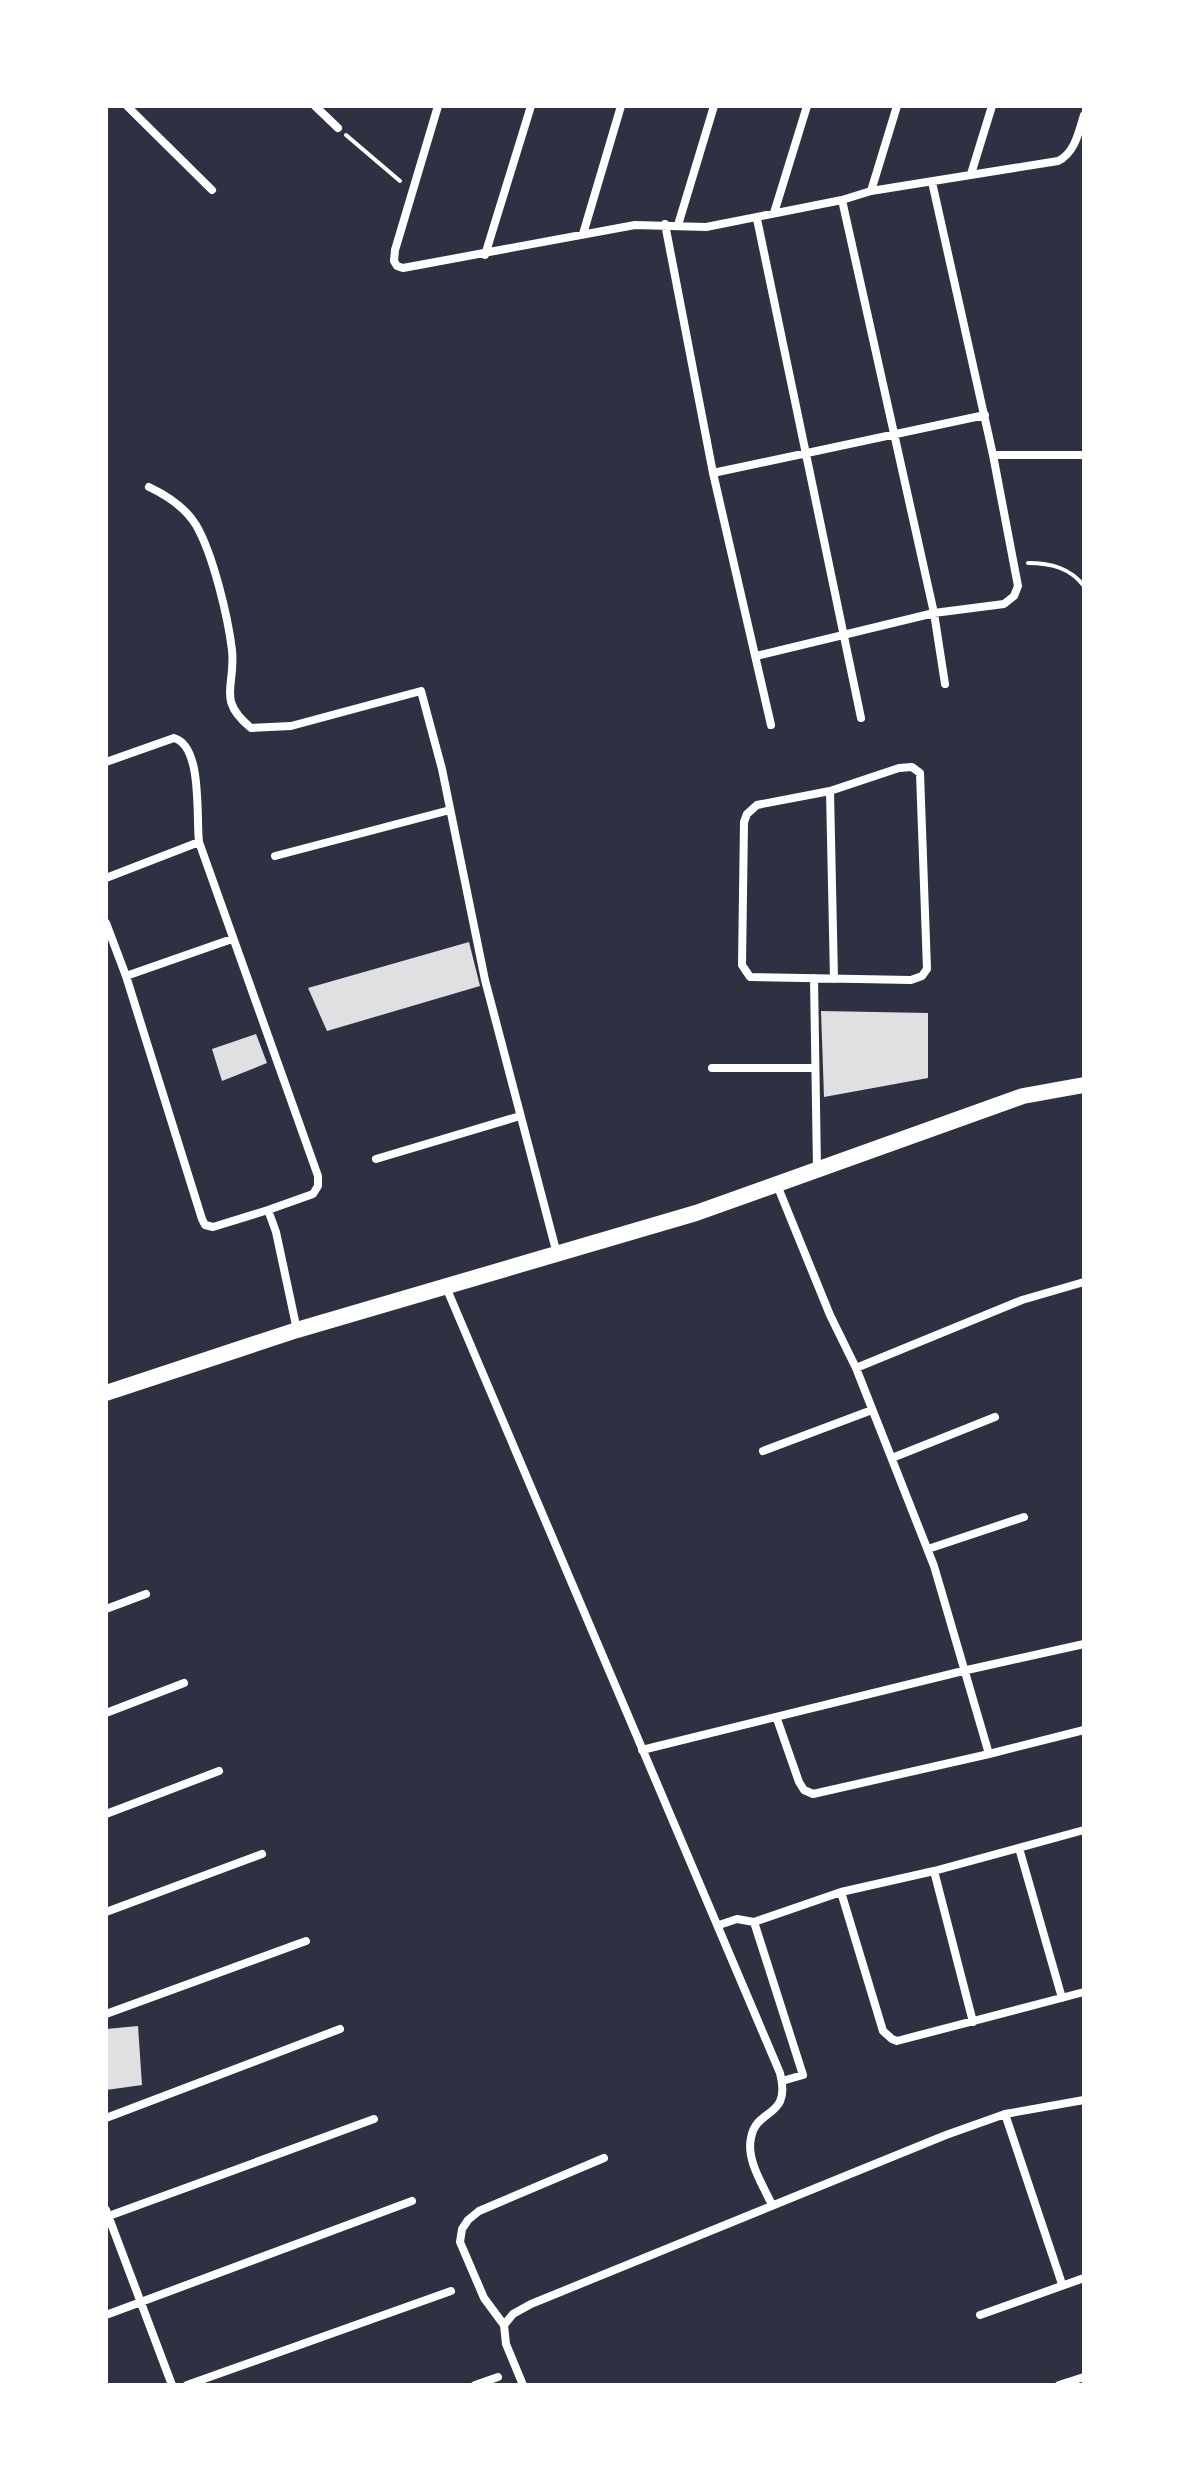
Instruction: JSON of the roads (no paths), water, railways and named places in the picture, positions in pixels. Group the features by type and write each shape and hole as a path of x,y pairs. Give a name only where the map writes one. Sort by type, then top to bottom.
{"main road":[{"path":"106,1393 297,1330 696,1213 1023,1096 1084,1085"}],"street":[{"path":"127,106 212,190"},
{"path":"315,106 338,128"},
{"path":"438,106 395,250 394,261 403,268 635,225 706,227 757,219 871,191 1062,159 1081,138 1084,115"},
{"path":"485,255 531,106"},
{"path":"583,234 621,106"},
{"path":"678,225 714,106"},
{"path":"774,213 807,106"},
{"path":"871,191 897,106"},
{"path":"971,174 992,106"},
{"path":"756,656 934,613 1004,604 1014,596 1018,586 985,415 932,182"},
{"path":"842,200 934,613 945,684"},
{"path":"757,219 861,718"},
{"path":"665,224 713,473 771,725"},
{"path":"713,473 985,415"},
{"path":"993,455 1084,455"},
{"path":"149,487 170,496 197,526 228,623 233,654 229,702 235,715 251,728 291,726 421,691 450,810 485,980 557,1254"},
{"path":"106,762 174,738 186,748 197,784 199,842 318,1176 318,1186 313,1194 213,1227 205,1225 126,976 106,923"},
{"path":"912,767 920,773 927,969 922,976 911,980 814,978 750,977 742,965 744,822 747,814 757,805 830,791 899,768 912,767"},
{"path":"830,791 834,979"},
{"path":"275,856 450,810"},
{"path":"106,878 199,842"},
{"path":"126,976 232,939"},
{"path":"814,978 817,1168"},
{"path":"712,1068 814,1068"},
{"path":"376,1159 520,1116"},
{"path":"777,1185 830,1315 856,1368 928,1549 967,1670 989,1754"},
{"path":"268,1210 276,1232 297,1330"},
{"path":"856,1368 1022,1300 1084,1282"},
{"path":"446,1287 719,1925 785,2089 779,2106 757,2126 751,2136 756,2170 772,2205"},
{"path":"763,1451 872,1410"},
{"path":"892,1458 995,1417"},
{"path":"928,1549 1024,1517"},
{"path":"106,1609 146,1594"},
{"path":"642,1750 1084,1644"},
{"path":"106,1713 184,1683"},
{"path":"777,1719 799,1782 804,1790 813,1794 1084,1730"},
{"path":"106,1814 219,1771"},
{"path":"719,1925 737,1919 754,1922 841,1892 934,1871 1084,1830"},
{"path":"1019,1848 1062,1998"},
{"path":"106,1912 262,1854"},
{"path":"934,1871 973,2022"},
{"path":"841,1892 883,2031 897,2041 1084,1992"},
{"path":"754,1922 803,2075 782,2081"},
{"path":"106,2014 306,1941"},
{"path":"106,2118 340,2029"},
{"path":"504,2325 513,2314 531,2304 946,2135 1005,2114 1084,2100"},
{"path":"1005,2114 1062,2284"},
{"path":"172,2385 107,2214 374,2119"},
{"path":"523,2385 506,2344 504,2325 484,2298 460,2242 462,2229 479,2211 604,2158"},
{"path":"106,2315 412,2201"},
{"path":"980,2315 1084,2278"},
{"path":"187,2385 451,2291"},
{"path":"475,2385 498,2377"},
{"path":"1059,2385 1084,2377"}]}
